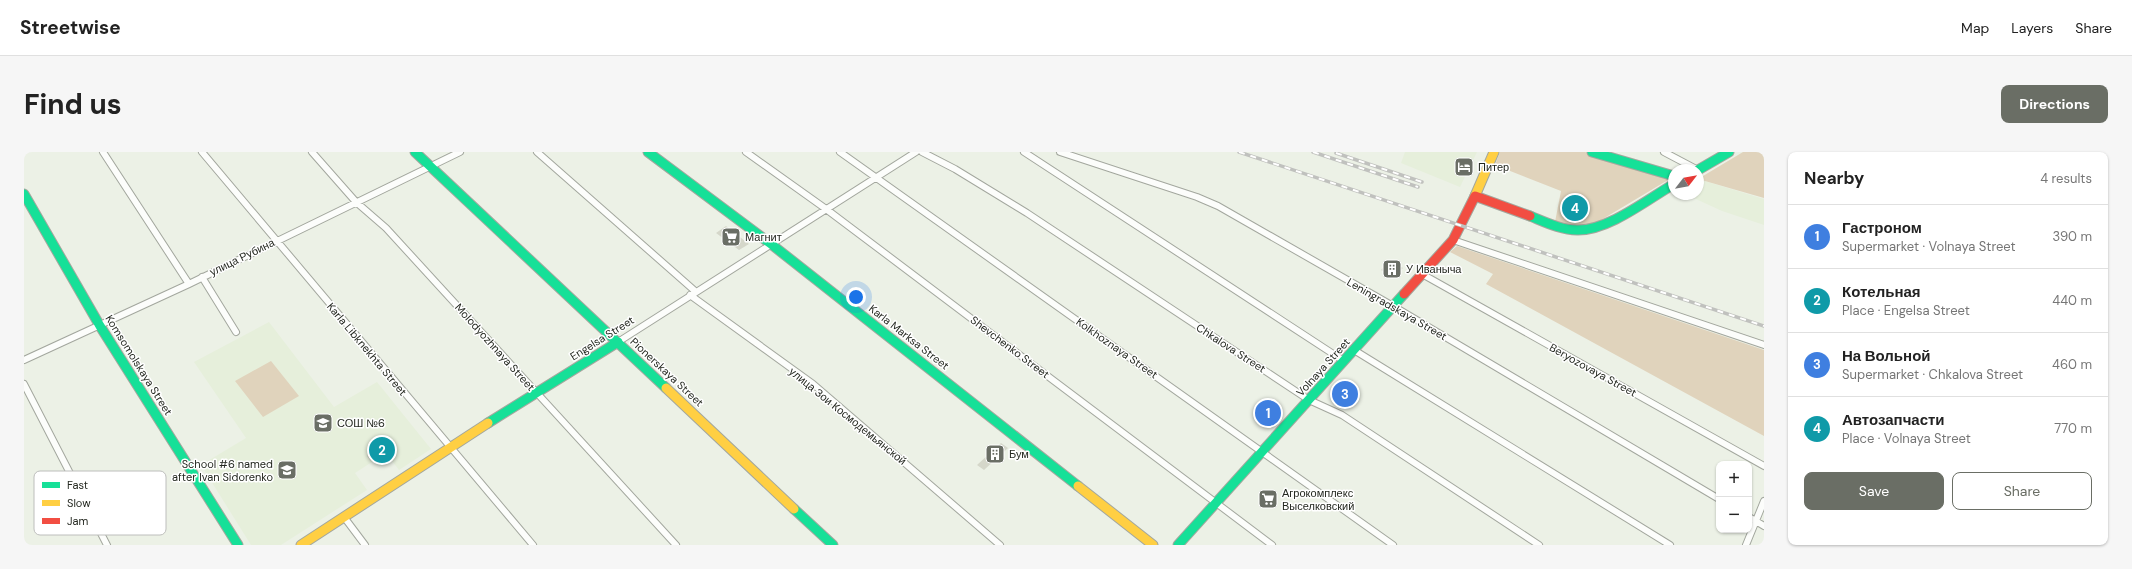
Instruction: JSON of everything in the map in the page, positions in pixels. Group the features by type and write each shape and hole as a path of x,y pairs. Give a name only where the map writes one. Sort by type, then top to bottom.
{"street":[{"path":"103,152 189,284"},
{"name":"Karla Libknekhta Street","path":"202,152 532,545"},
{"name":"Molodyozhnaya Street","path":"312,152 356,202 386,228 676,545"},
{"name":"Pionerskaya Street","path":"415,152 833,545"},
{"name":"улица Рубина","path":"24,360 189,284 460,152"},
{"name":"улица Зои Космодемьянской","path":"537,152 693,293 813,384 1000,545"},
{"name":"Karla Marksa Street","path":"648,152 771,244 1152,545"},
{"name":"Shevchenko Street","path":"746,152 826,209 1272,545"},
{"name":"Kolkhoznaya Street","path":"840,152 876,176 1393,545"},
{"path":"904,152 910,156"},
{"name":"Engelsa Street","path":"301,545 536,392 618,342 876,176 916,152"},
{"name":"Chkalova Street","path":"922,152 955,169 1026,214 1310,400 1342,415 1539,545"},
{"path":"1024,152 1344,361"},
{"name":"Leningradskaya Street","path":"1060,152 1198,197 1218,206 1393,306 1716,497"},
{"name":"Volnaya Street","path":"1178,545 1453,240 1475,196 1494,152"},
{"path":"1592,152 1668,174"},
{"path":"1664,152 1687,164"},
{"path":"1704,167 1729,152"},
{"path":"1475,196 1566,229 1583,230 1599,226 1668,187"},
{"name":"Komsomolskaya Street","path":"24,194 100,326 238,545"},
{"path":"1453,240 1764,346"},
{"name":"Beryozovaya Street","path":"1422,274 1764,466"},
{"path":"202,277 236,332"},
{"path":"1354,350 1670,545"},
{"path":"24,384 69,471"},
{"path":"1764,501 1752,519 1764,526"},
{"path":"344,517 365,545"},
{"path":"1746,545 1749,533"},
{"path":"102,535 107,545"}],"shaded area":[{"path":"1405,152 1477,152 1460,187 1401,163"},
{"path":"1500,152 1585,152 1662,175 1668,180 1596,223 1581,229 1555,222 1561,191 1495,165"},
{"path":"1743,152 1764,152 1764,198 1704,181 1704,175"},
{"path":"1704,181 1764,199 1764,225 1722,211 1698,200 1704,200"},
{"path":"1457,246 1764,350 1764,436 1486,284 1493,274 1450,252"},
{"name":"СОШ №6","path":"269,322 334,407 377,382 431,449 399,470 386,453 355,473 367,490 281,545 251,545 201,465 246,438 194,362"},
{"path":"271,361 299,396 263,417 235,381"}],"building":[{"name":"Магнит","path":"726,226 749,244 739,250 716,233"},
{"name":"У Иваныча","path":"1390,260 1403,268 1396,275 1394,274 1392,276 1381,270"},
{"path":"1337,385 1357,399 1353,403 1333,390"},
{"path":"1265,407 1275,414 1270,419 1260,412"},
{"path":"393,440 396,445 371,461 367,456"},
{"name":"Бум","path":"1001,443 1008,448 984,470 977,465"}],"railway":[{"path":"1239,152 1764,326"},
{"path":"1313,152 1418,187"},
{"path":"1336,153 1422,182"}],"traffic: fast":[{"path":"415,152 666,388"},
{"path":"648,152 771,244 1078,486"},
{"path":"1592,152 1668,174"},
{"path":"1704,167 1729,152"},
{"path":"1530,216 1569,230 1593,228 1629,211 1668,188"},
{"path":"24,194 100,326 238,545"},
{"path":"1178,545 1404,294"},
{"path":"488,423 618,342"},
{"path":"794,509 833,545"}],"traffic: slow":[{"path":"1475,196 1494,152"},
{"path":"666,388 794,509"},
{"path":"301,545 488,423"},
{"path":"1078,486 1153,545"}],"traffic: jam":[{"path":"1404,294 1453,240 1475,196 1530,216"}],"place":[{"name":"Питер","path":"1464,167"},
{"name":"Автозапчасти","path":"1575,208"},
{"name":"Магнит","path":"731,237"},
{"name":"У Иваныча","path":"1392,269"},
{"name":"На Вольной","path":"1345,394"},
{"name":"Гастроном","path":"1268,413"},
{"name":"СОШ №6","path":"323,423"},
{"name":"Котельная","path":"382,450"},
{"name":"Бум","path":"995,454"},
{"name":"School #6 named after Ivan Sidorenko","path":"287,470"},
{"name":"Агрокомплекс Выселковский","path":"1268,499"}]}
